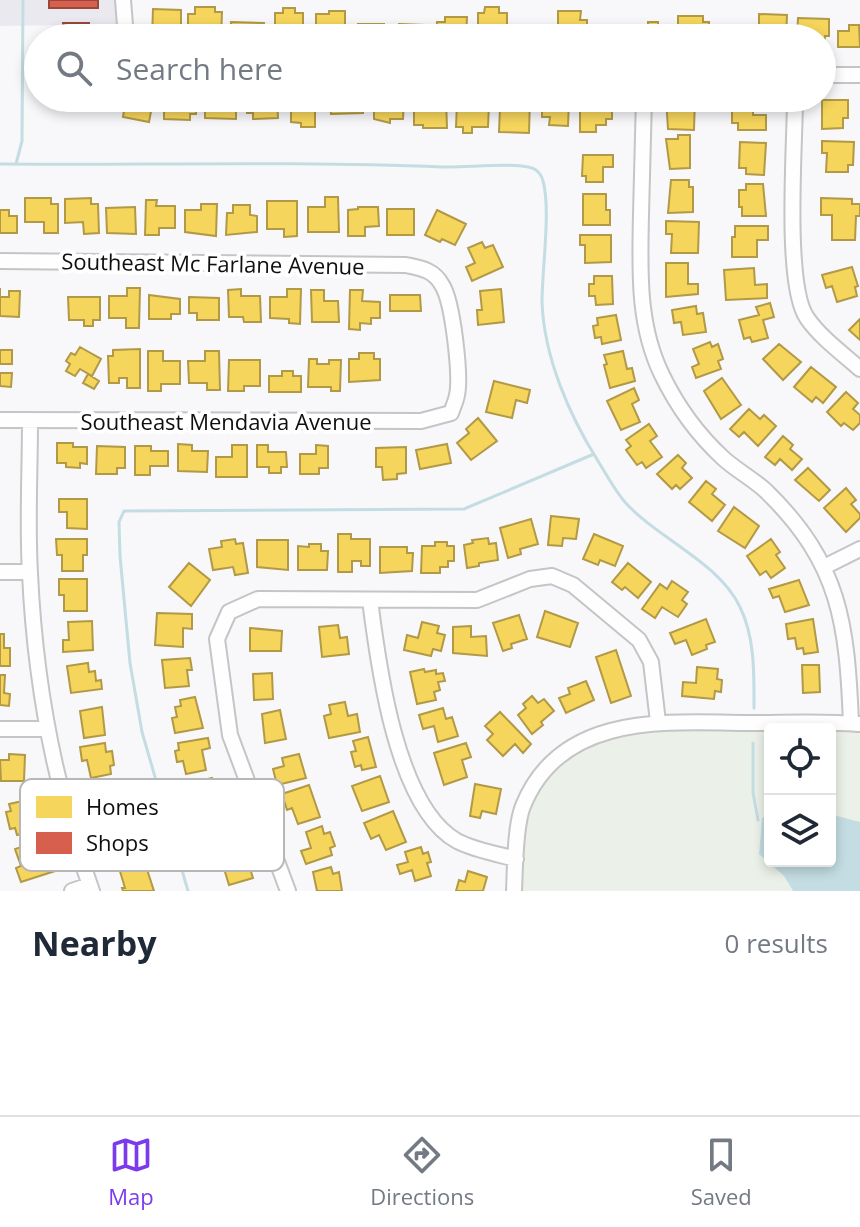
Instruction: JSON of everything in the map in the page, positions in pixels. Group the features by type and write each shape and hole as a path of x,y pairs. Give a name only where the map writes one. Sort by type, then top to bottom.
{"street":[{"path":"123,0 123,24"},
{"path":"836,75 860,75"},
{"path":"514,891 522,807 543,773 573,745 610,729 658,722 855,724 842,620 824,567 801,530 765,490 724,459 686,418 661,373 647,332 640,286 644,112"},
{"path":"795,112 793,261 796,292 805,316 860,369"},
{"name":"Southeast Mc Farlane Avenue","path":"0,261 406,265 427,269 442,284 449,305 459,373 457,396 451,413"},
{"name":"Southeast Mendavia Avenue","path":"0,420 421,421 451,413"},
{"path":"30,420 30,572 47,729 59,779"},
{"path":"824,567 860,549"},
{"path":"0,572 30,572"},
{"path":"246,779 230,735 217,639 229,612 258,599 477,600 530,579 552,576 573,585 639,640 651,662 658,722"},
{"path":"370,600 380,682 406,771 432,821 457,842 516,859"},
{"path":"0,729 47,729"},
{"path":"281,871 288,891"},
{"path":"72,891 91,888"}],"shaded area":[{"path":"0,0 117,0 117,24 0,26"},
{"path":"659,728 764,729 764,816 759,853 764,858 764,867 774,867 793,891 519,891 528,809 547,778 576,750 612,735"},
{"path":"836,730 860,731 860,822 836,816"}],"water":[{"path":"764,816 764,858 759,854"},
{"path":"836,816 860,822 860,891 793,891 774,867 836,867"}],"building: Homes":[{"path":"195,7 215,7 215,12 222,12 222,24 188,24 188,14 195,14"},
{"path":"485,7 499,7 499,13 507,13 507,24 478,24 478,13 484,13"},
{"path":"283,8 295,8 295,13 303,13 303,24 275,24 275,13 283,13"},
{"path":"153,9 181,10 181,24 152,24"},
{"path":"329,11 345,11 345,24 316,24 316,14 329,14"},
{"path":"558,11 581,11 580,20 587,20 587,24 558,24"},
{"path":"759,14 787,15 787,24 759,24"},
{"path":"678,16 703,16 703,22 709,22 709,24 678,24"},
{"path":"445,17 467,17 467,24 437,24 445,22"},
{"path":"798,18 829,19 829,24 798,24"},
{"path":"231,22 264,23 264,24"},
{"path":"849,25 859,25 860,47 838,47 838,31 849,31"},
{"path":"836,100 848,100 848,118 843,118 843,128 822,129 822,112 836,112"},
{"path":"124,112 151,112 149,122 123,117"},
{"path":"164,112 196,112 190,114 190,120 164,119"},
{"path":"205,112 236,112 236,119 205,118"},
{"path":"278,112 278,118 253,119 253,113 247,113"},
{"path":"291,112 315,112 315,127 301,127 301,123 291,122"},
{"path":"331,112 363,112 363,113"},
{"path":"374,112 403,112 403,119 390,119 390,123 374,119"},
{"path":"414,112 446,112 447,128 414,125"},
{"path":"457,112 489,112 488,127 472,127 472,133 463,133 463,127 456,127"},
{"path":"500,112 530,112 529,133 499,132"},
{"path":"542,112 569,112 568,126 549,125 550,117 542,117"},
{"path":"580,112 612,112 612,119 606,119 606,125 596,125 596,132 580,132"},
{"path":"667,112 695,112 694,130 668,129"},
{"path":"732,112 766,115 766,130 738,130 738,123 732,123"},
{"path":"678,135 690,135 690,168 670,169 666,139 678,139"},
{"path":"822,141 854,142 853,165 848,165 848,172 826,172 827,153 822,153"},
{"path":"740,142 766,143 764,175 746,174 746,168 739,168"},
{"path":"583,155 613,155 613,167 603,167 603,182 586,182 586,176 582,176"},
{"path":"671,180 689,180 689,187 693,187 693,212 668,213"},
{"path":"746,184 763,184 766,216 742,216 739,190 746,190"},
{"path":"583,194 606,194 610,225 583,225"},
{"path":"325,197 338,197 339,232 308,232 308,207 325,207"},
{"path":"25,198 51,198 51,204 58,204 58,233 44,233 44,222 25,222"},
{"path":"91,198 91,204 98,204 99,233 84,234 83,222 65,223 65,199"},
{"path":"821,198 852,199 852,204 860,204 855,240 832,240 832,215 821,215"},
{"path":"146,200 157,200 156,206 175,206 175,228 159,228 159,235 145,235"},
{"path":"267,201 297,201 297,236 284,237 284,229 267,229"},
{"path":"201,204 217,204 216,236 185,232 185,210 201,210"},
{"path":"233,205 250,205 250,215 257,216 257,232 226,235 227,213 233,213"},
{"path":"135,207 136,234 107,233 106,208"},
{"path":"378,207 379,226 365,227 365,236 348,236 348,210"},
{"path":"387,209 414,209 414,235 387,235"},
{"path":"0,210 9,210 9,216 17,216 17,233 0,233"},
{"path":"437,210 466,224 455,245 425,235"},
{"path":"666,221 699,222 698,253 671,253 672,234 666,234"},
{"path":"735,226 768,226 768,240 757,240 757,257 732,257"},
{"path":"580,235 611,235 611,262 585,263 585,245 580,245"},
{"path":"482,242 485,248 493,245 503,267 472,281 466,267 475,263 468,248"},
{"path":"666,263 688,263 688,284 698,284 698,294 666,297"},
{"path":"852,267 858,286 855,287 857,296 837,302 832,286 826,288 822,275"},
{"path":"754,268 755,285 767,284 767,298 726,300 724,270"},
{"path":"594,276 612,276 613,304 596,305 595,296 589,296 589,284 594,284"},
{"path":"127,288 140,288 139,328 126,328 126,318 109,318 109,296 127,296"},
{"path":"241,289 241,296 260,296 261,322 244,322 243,317 229,317 228,290"},
{"path":"287,289 301,289 300,324 289,323 289,319 270,318 270,297 287,297"},
{"path":"501,289 504,322 478,325 477,310 482,310 480,291"},
{"path":"311,290 324,290 324,301 338,301 339,322 312,322"},
{"path":"350,290 363,290 362,301 380,302 380,318 371,318 371,324 360,323 360,330 349,329"},
{"path":"9,291 20,291 19,317 0,316 0,297 9,297"},
{"path":"149,295 180,299 180,314 171,314 171,319 149,319"},
{"path":"390,295 420,295 421,311 390,311"},
{"path":"68,297 100,297 100,320 93,320 93,326 84,326 84,320 69,320"},
{"path":"189,297 219,298 219,320 197,320 197,313 189,313"},
{"path":"770,303 774,317 763,320 768,338 752,342 750,337 744,339 739,320 759,315 756,307"},
{"path":"696,306 697,314 703,313 706,332 683,335 681,322 674,323 672,310"},
{"path":"616,315 621,340 602,344 601,337 595,338 593,326 598,325 597,318"},
{"path":"860,319 860,340 849,330"},
{"path":"710,342 712,347 718,344 723,359 718,361 721,369 696,378 692,367 699,364 693,349"},
{"path":"779,344 801,362 783,380 763,359"},
{"path":"80,347 101,359 92,376 80,369 75,376 66,371 70,364 66,361"},
{"path":"140,349 140,388 127,388 127,378 119,378 119,383 109,383 108,356 113,356 113,350"},
{"path":"0,350 12,350 12,364 0,364"},
{"path":"148,351 163,351 163,361 180,361 180,384 161,384 161,391 148,391"},
{"path":"205,351 219,351 220,390 207,390 207,383 189,383 188,361 205,361"},
{"path":"623,351 627,369 632,368 635,381 610,388 604,355"},
{"path":"359,353 374,353 374,359 380,359 380,380 349,382 349,359 359,359"},
{"path":"309,359 317,359 317,364 341,360 340,391 331,391 331,387 308,387"},
{"path":"229,360 260,360 260,386 244,386 244,391 228,391"},
{"path":"811,367 836,387 823,403 816,397 812,402 794,387"},
{"path":"282,371 293,371 293,376 301,376 301,392 269,392 269,376 282,376"},
{"path":"0,373 12,373 11,387 0,386"},
{"path":"88,374 99,381 94,389 83,383"},
{"path":"722,378 741,405 721,419 704,391"},
{"path":"494,381 530,390 527,403 516,400 512,418 486,412"},
{"path":"634,388 639,400 632,404 640,422 621,430 607,401"},
{"path":"846,392 858,403 853,409 860,415 860,423 853,430 844,423 841,426 827,412"},
{"path":"749,409 760,419 764,415 776,426 758,446 744,432 739,437 730,429"},
{"path":"478,418 497,441 471,460 457,443 469,433 466,429"},
{"path":"649,424 657,436 650,441 662,457 646,468 642,462 637,465 626,450 631,446 626,440"},
{"path":"783,436 793,445 790,449 802,459 792,470 780,459 775,465 765,457"},
{"path":"57,443 87,447 87,464 80,463 80,468 57,463"},
{"path":"178,444 192,445 192,451 208,451 207,472 178,471"},
{"path":"447,444 451,463 420,469 416,450"},
{"path":"232,445 247,445 247,477 216,477 216,457 232,457"},
{"path":"257,445 268,445 268,452 286,452 287,467 281,467 281,473 269,473 269,467 257,467"},
{"path":"316,445 328,446 328,468 319,468 319,474 300,474 300,454 316,454"},
{"path":"97,446 125,447 125,468 117,468 117,474 96,474"},
{"path":"135,446 151,446 151,451 168,451 168,466 150,466 150,475 135,475"},
{"path":"406,447 406,473 397,474 397,479 383,480 382,467 376,467 376,448"},
{"path":"678,455 686,463 682,468 692,478 680,489 676,485 672,489 657,474"},
{"path":"808,468 830,490 819,501 795,480"},
{"path":"706,481 716,489 712,494 725,505 712,521 689,502"},
{"path":"846,488 856,500 851,504 860,518 846,532 824,508"},
{"path":"59,499 87,499 87,529 67,528 67,512 59,512"},
{"path":"734,507 759,526 745,548 718,531"},
{"path":"551,516 579,519 576,539 563,538 562,546 548,545"},
{"path":"531,519 538,544 520,549 521,554 508,558 500,528"},
{"path":"338,534 351,534 351,539 370,539 370,566 361,566 361,561 352,561 352,572 338,572"},
{"path":"594,534 623,546 615,566 600,560 598,565 583,559"},
{"path":"488,538 489,544 496,543 498,560 467,568 464,545 473,543 472,540"},
{"path":"56,539 87,539 83,571 62,571 62,555 57,555"},
{"path":"235,539 236,544 243,543 248,573 235,575 233,567 213,570 209,549 222,547 221,541"},
{"path":"771,539 780,552 776,555 785,568 771,578 766,571 760,575 747,556"},
{"path":"257,540 288,540 288,570 257,567"},
{"path":"435,542 447,542 447,546 454,546 454,561 448,561 448,567 440,567 440,573 421,573 422,546 435,546"},
{"path":"309,544 321,544 321,551 328,551 327,570 298,570 298,546 309,547"},
{"path":"380,547 407,547 407,553 413,553 412,571 380,573"},
{"path":"189,563 210,580 191,606 169,587"},
{"path":"628,563 651,582 638,598 625,587 622,590 612,582"},
{"path":"59,579 87,579 87,611 64,611 64,595 59,595"},
{"path":"799,580 809,605 785,612 779,596 773,598 769,589"},
{"path":"672,581 688,592 682,600 687,604 678,617 662,607 655,618 642,609 660,584 667,589"},
{"path":"545,611 578,623 570,647 537,637"},
{"path":"157,613 192,614 192,629 183,628 183,647 155,645"},
{"path":"519,615 527,639 511,644 512,648 503,651 493,623"},
{"path":"706,619 715,642 706,645 707,649 692,655 686,640 675,644 670,633"},
{"path":"813,619 818,652 804,654 803,648 797,649 795,638 788,639 786,624"},
{"path":"92,621 93,650 63,652 63,640 69,640 68,622"},
{"path":"422,622 439,626 437,633 445,635 441,651 433,649 431,656 404,650 407,635 418,638"},
{"path":"338,625 340,638 347,637 349,654 322,657 319,627"},
{"path":"471,626 471,637 486,636 487,656 453,653 453,627"},
{"path":"250,628 282,631 281,651 250,651"},
{"path":"0,634 4,634 4,648 10,648 10,666 0,666"},
{"path":"616,650 631,696 611,703 596,657"},
{"path":"190,658 192,670 187,670 189,686 165,688 162,660"},
{"path":"88,663 89,672 95,671 96,681 101,680 102,689 71,693 67,666"},
{"path":"802,665 819,665 820,692 803,693"},
{"path":"697,667 718,669 717,679 722,680 721,692 715,691 714,699 682,696 683,682 696,683"},
{"path":"424,669 425,672 436,670 436,674 443,673 445,681 438,682 440,690 434,692 436,700 417,704 410,672"},
{"path":"272,673 273,699 254,700 253,674"},
{"path":"0,675 5,675 4,693 10,694 9,706 0,705"},
{"path":"586,681 594,700 566,713 559,698 570,694 568,688"},
{"path":"532,696 538,703 544,699 554,711 532,734 518,715 526,708 523,704"},
{"path":"195,697 203,728 175,733 172,718 177,717 175,707 181,706 180,700"},
{"path":"345,702 348,716 357,714 360,732 329,738 324,716 331,714 329,705"},
{"path":"102,707 105,735 84,738 80,711"},
{"path":"443,708 446,719 452,717 458,736 438,742 434,726 423,729 419,715"},
{"path":"280,710 286,739 265,743 262,714"},
{"path":"500,712 531,744 523,753 515,744 503,756 487,740 493,734 485,726"},
{"path":"368,737 376,767 362,770 361,765 355,767 351,752 356,751 353,741"},
{"path":"208,738 210,748 202,750 206,770 186,774 183,761 177,762 175,751 179,750 178,743"},
{"path":"105,743 106,752 112,751 114,765 110,766 111,774 91,778 87,760 82,761 80,747"},
{"path":"466,743 471,757 462,760 467,777 444,785 434,753"},
{"path":"9,754 25,755 24,779 1,781 0,760 9,760"},
{"path":"299,754 306,778 284,783 284,779 276,779 273,769 284,766 282,758"},
{"path":"380,776 389,802 362,811 352,786"},
{"path":"475,784 501,789 496,814 482,811 480,818 470,816"},
{"path":"309,785 320,817 298,824 292,808 287,810 284,793"},
{"path":"20,802 20,834 17,835 15,828 10,829 6,812 11,811 9,804"},
{"path":"393,811 406,842 386,850 379,835 371,839 364,823"},
{"path":"322,826 324,834 330,832 335,846 330,848 332,855 306,864 301,851 311,848 306,832"},
{"path":"421,847 423,854 428,852 431,876 415,881 412,870 400,874 397,865 408,862 405,852"},
{"path":"20,866 20,871 55,871 21,882 16,868"},
{"path":"331,867 333,874 339,872 342,891 317,891 313,872"},
{"path":"120,871 148,871 154,891 123,891 122,888 125,888"},
{"path":"225,871 251,871 253,878 229,885"},
{"path":"468,871 487,877 483,891 456,891 459,880 465,882"}],"building: Shops":[{"path":"49,0 98,0 98,8 49,8"}],"waterway":[{"path":"16,164 22,141 23,0"},
{"path":"0,164 501,165 536,170 542,179 546,208 544,323 553,364 568,405 587,443 624,501 717,576 740,607 751,643 754,708"},
{"path":"156,779 142,732 130,663 120,556 119,522 124,511 464,509 594,454"},
{"path":"753,743 753,793 758,820"},
{"path":"182,871 188,891"}]}
